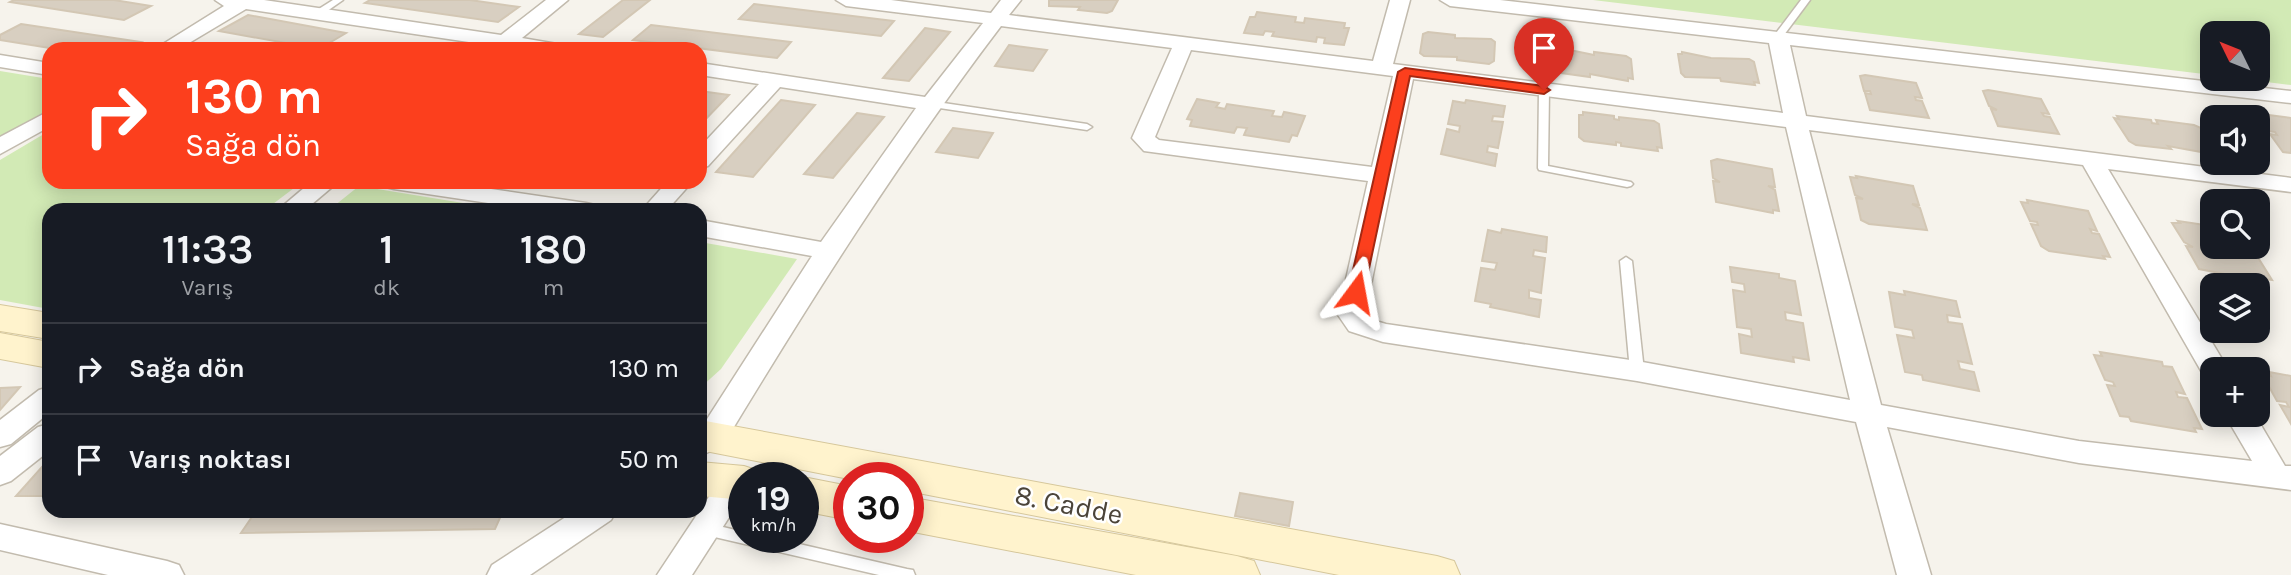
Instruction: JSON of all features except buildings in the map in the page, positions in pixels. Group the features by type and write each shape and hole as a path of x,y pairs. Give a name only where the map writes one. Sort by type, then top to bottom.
{"street":[{"path":"505,42 558,0"},
{"path":"846,0 2291,185"},
{"path":"707,434 828,251 930,104 1011,0"},
{"path":"1400,0 1383,176 1351,315 1359,325 1383,333 1637,371 2079,452 2284,477"},
{"path":"1450,0 2291,97"},
{"path":"176,42 238,1 483,42"},
{"path":"1778,37 1795,120 1867,415 1914,575"},
{"path":"1184,43 1143,138 1152,146 1383,176"},
{"path":"0,61 42,68"},
{"path":"707,70 930,104"},
{"path":"707,153 776,79"},
{"path":"0,147 42,122"},
{"path":"2092,161 2207,357"},
{"path":"299,203 317,189"},
{"path":"475,189 549,203"},
{"path":"660,203 674,189"},
{"path":"707,229 828,251"},
{"path":"0,318 42,325"},
{"path":"0,346 42,354"},
{"path":"0,436 42,403"},
{"path":"2249,427 2284,477"},
{"path":"0,473 42,440"},
{"name":"8. Cadde","path":"707,440 1437,575"},
{"path":"674,575 706,529 726,481"},
{"name":"8. Cadde","path":"924,517 1237,575"},
{"path":"504,575 590,518"},
{"path":"0,537 167,575"}],"lane":[{"path":"317,14 339,0"},
{"path":"1778,37 1806,0"},
{"path":"1544,90 1543,169 1627,184"},
{"path":"930,104 1087,127"},
{"path":"1626,261 1637,371"},
{"path":"706,529 907,575"}],"green space":[{"path":"1593,0 2291,0 2291,85 2270,82 2270,21 2200,21 2200,74"},
{"path":"0,71 42,78 42,114 0,138"},
{"path":"42,135 42,189 293,189 274,203 42,203 42,308 0,300 0,160"},
{"path":"355,189 377,189 463,203 338,203"},
{"path":"707,243 797,259 721,369 707,382"}],"route":[{"path":"1356,292 1405,72 1544,90"}]}
